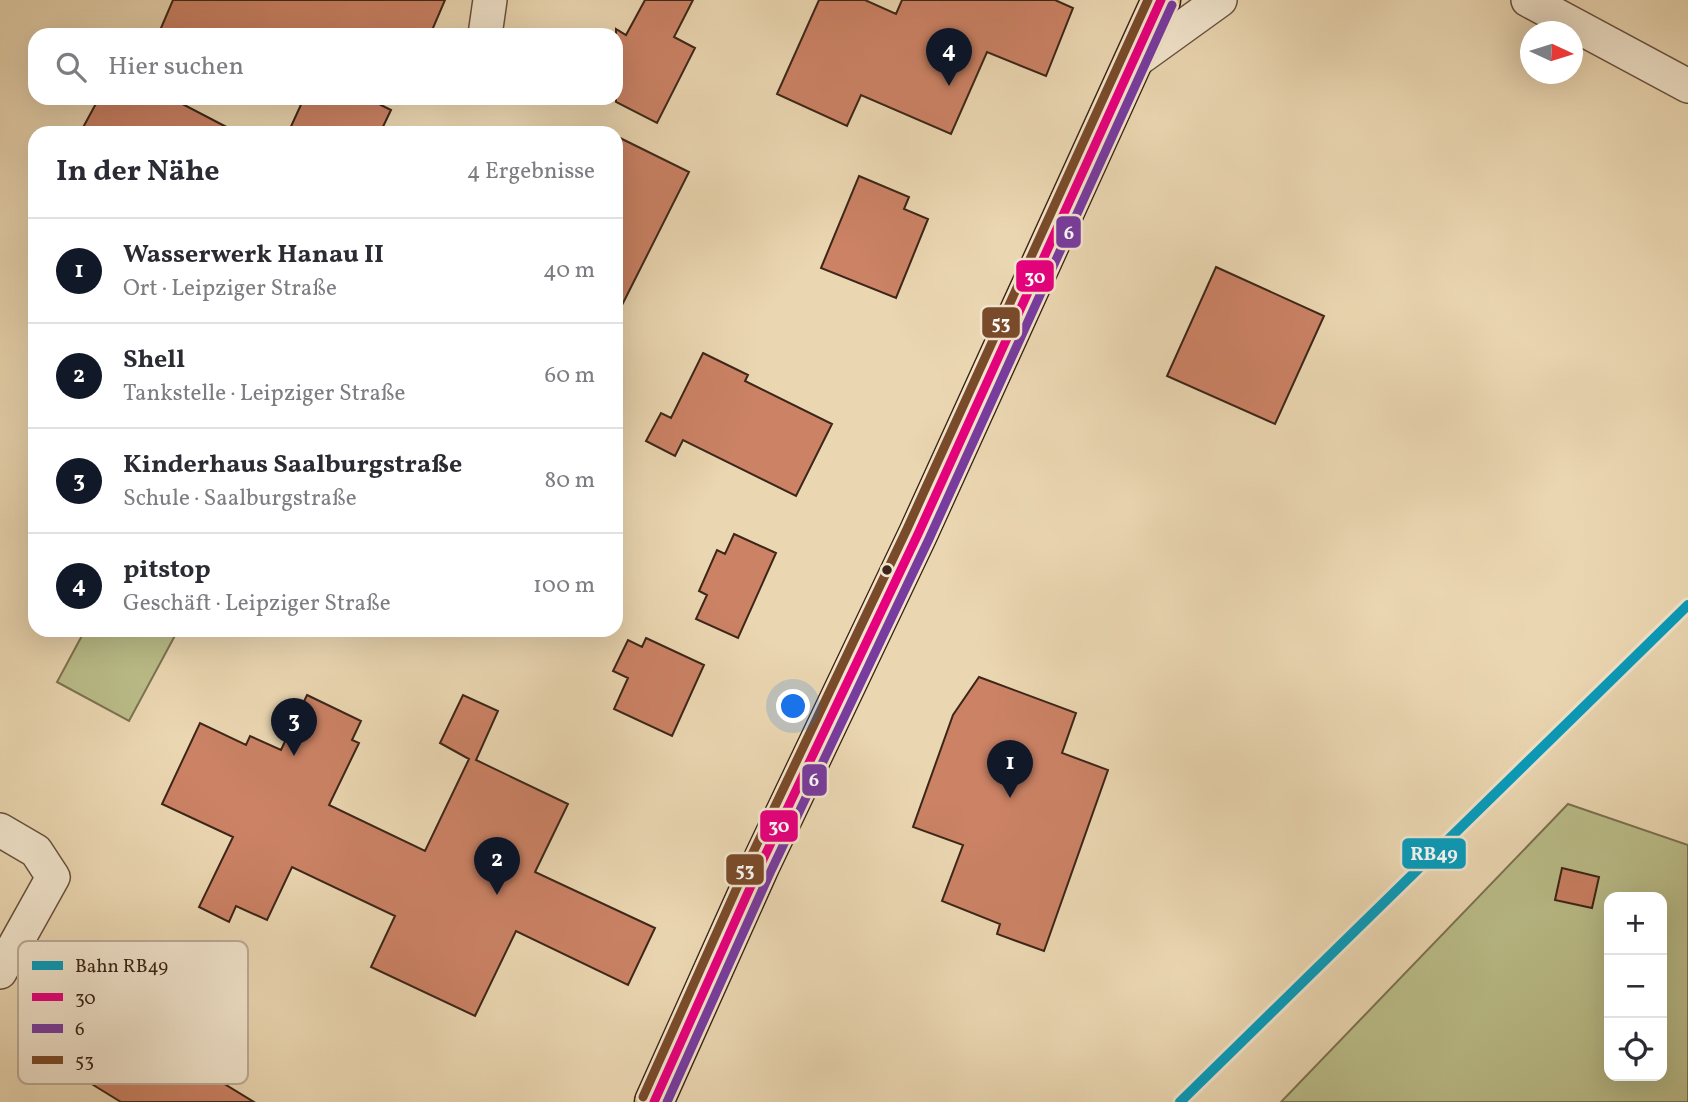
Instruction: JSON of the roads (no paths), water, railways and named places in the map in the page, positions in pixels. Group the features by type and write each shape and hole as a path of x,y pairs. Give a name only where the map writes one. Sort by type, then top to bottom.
{"main road":[{"path":"654,1102 759,868 918,534 1161,0"}],"street":[{"path":"486,28 490,0"},
{"path":"1134,62 1220,0"},
{"path":"1528,0 1688,86"},
{"path":"0,830 36,851 53,877 0,972"}],"rail line":[{"name":"RB49","path":"1180,1102 1688,605"}],"place":[{"name":"pitstop","path":"949,86"},
{"name":"Kinderhaus Saalburgstraße","path":"294,756"},
{"name":"Wasserwerk Hanau II","path":"1010,798"},
{"name":"Shell","path":"497,895"}]}
